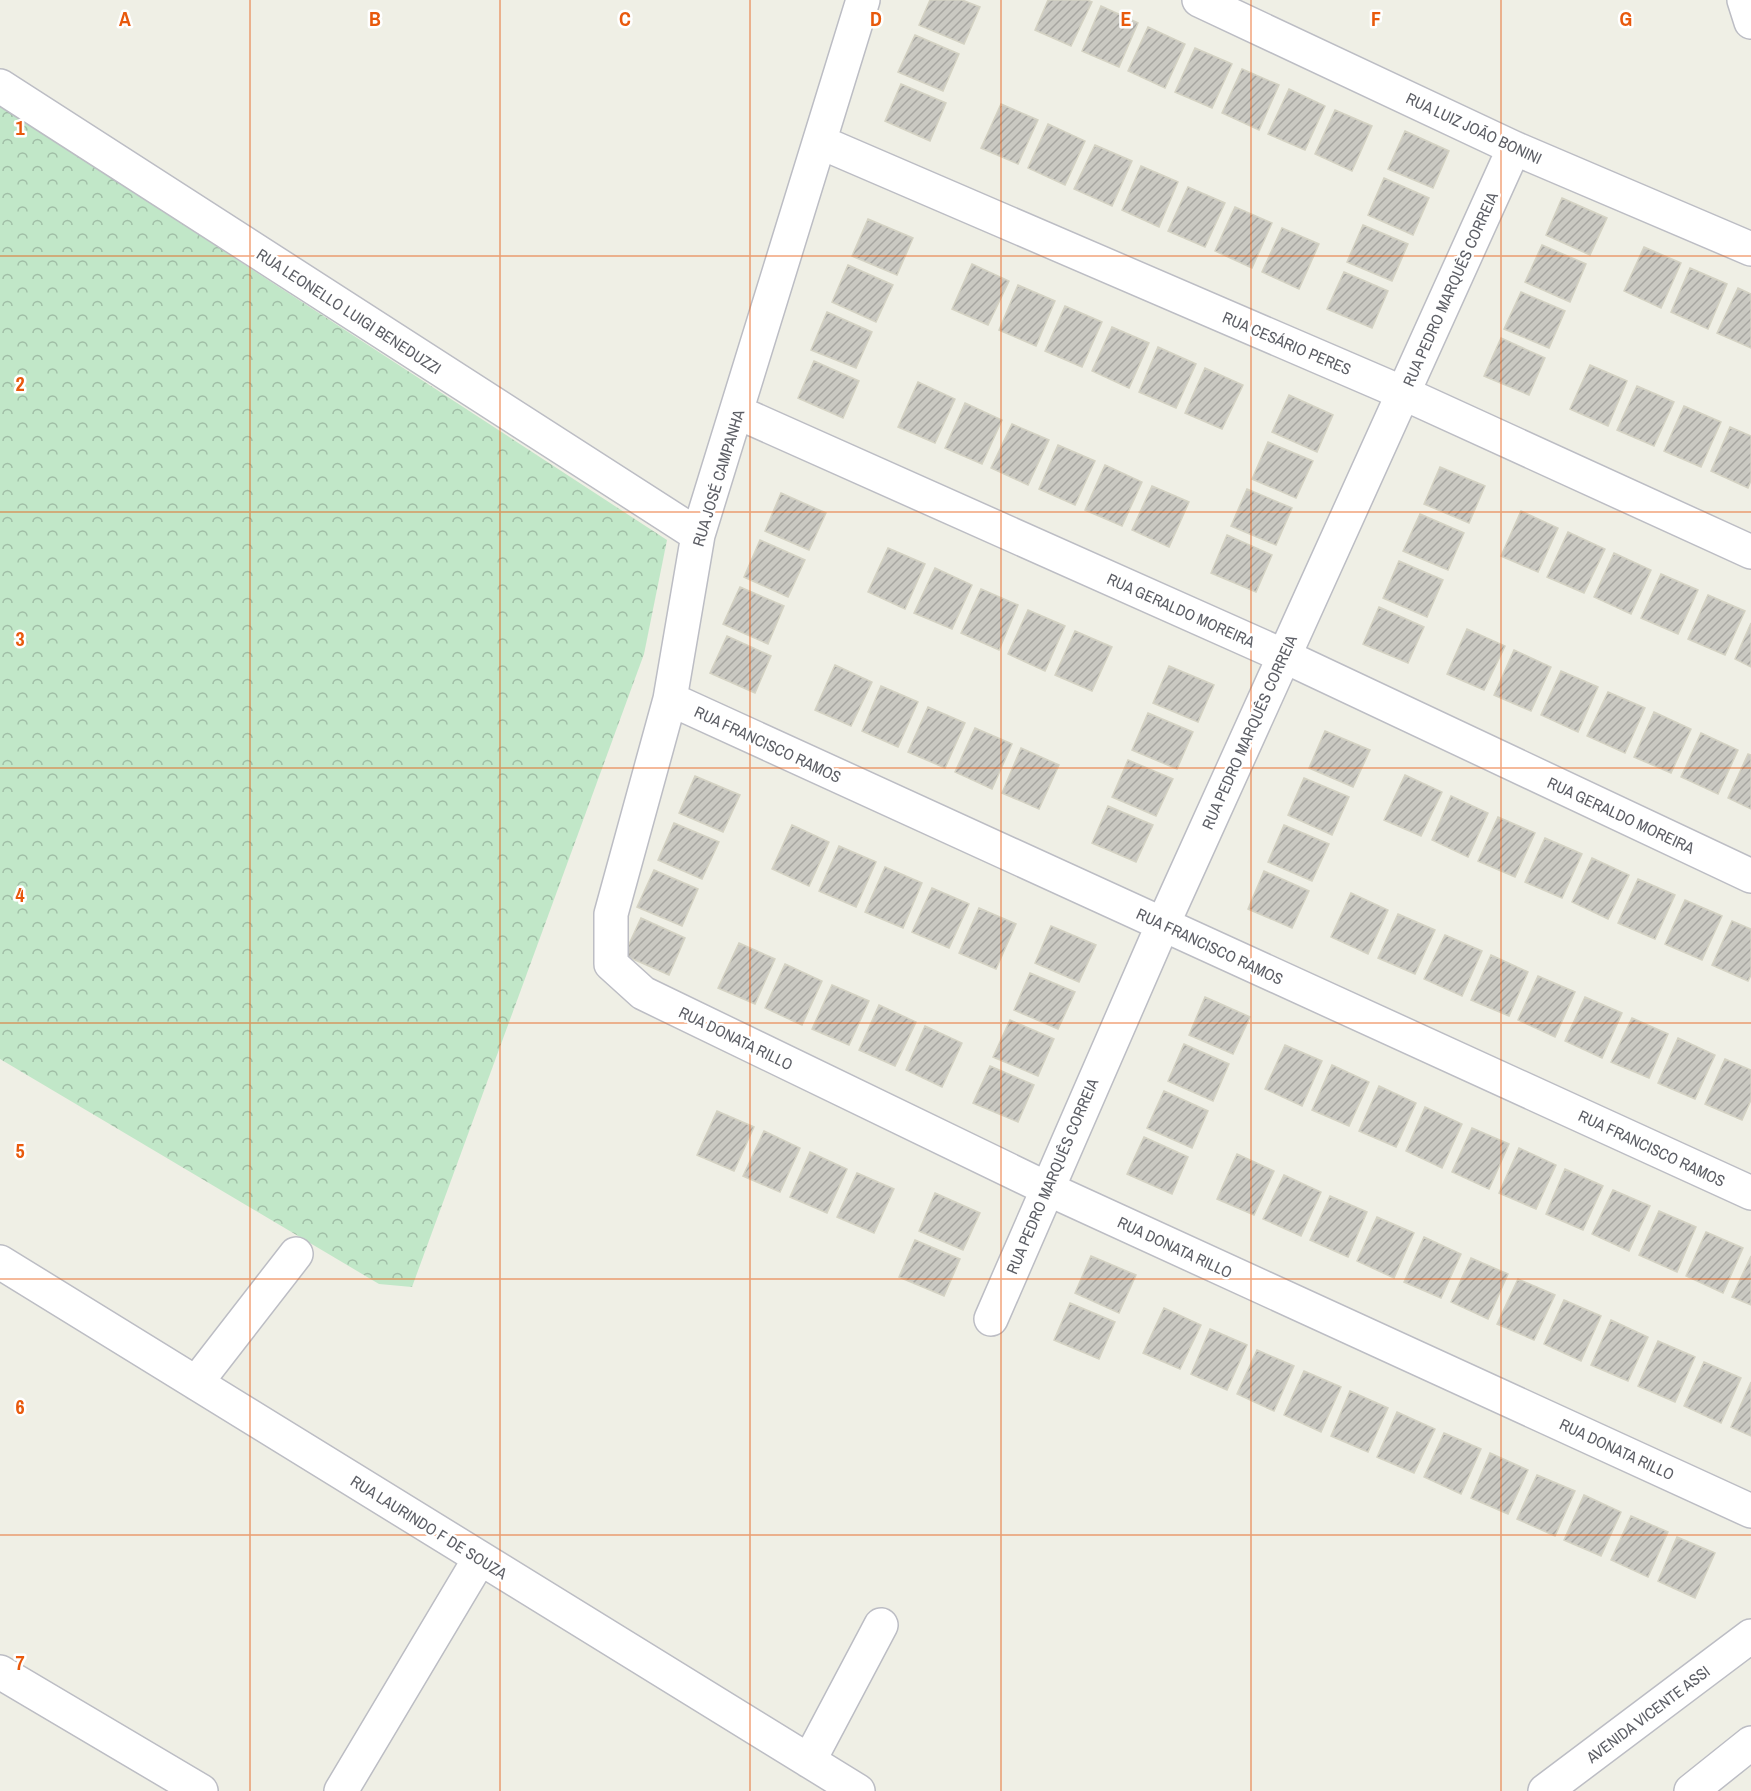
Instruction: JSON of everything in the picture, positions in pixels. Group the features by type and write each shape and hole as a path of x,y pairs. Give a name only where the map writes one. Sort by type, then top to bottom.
{"street":[{"name":"RUA JOSÉ CAMPANHA","path":"611,964 611,914 670,699 698,536 863,0"},
{"name":"RUA LUIZ JOÃO BONINI","path":"1199,0 1514,148 1751,249"},
{"path":"1744,0 1751,22"},
{"name":"RUA LEONELLO LUIGI BENEDUZZI","path":"0,86 698,536"},
{"name":"RUA CESÁRIO PERES","path":"820,142 1403,393 1751,552"},
{"name":"RUA PEDRO MARQUÊS CORREIA","path":"991,1319 1162,924 1514,148"},
{"name":"RUA GERALDO MOREIRA","path":"737,412 1284,656 1751,876"},
{"name":"RUA FRANCISCO RAMOS","path":"670,699 1751,1193"},
{"name":"RUA DONATA RILLO","path":"611,964 643,993 1046,1188 1751,1511"},
{"path":"196,1383 296,1254"},
{"name":"RUA LAURINDO F DE SOUZA","path":"0,1262 858,1791"},
{"path":"341,1791 480,1558"},
{"path":"809,1761 882,1625"},
{"name":"AVENIDA VICENTE ASSI","path":"1545,1791 1751,1636"},
{"path":"0,1672 201,1791"},
{"path":"1691,1791 1751,1743"}],"green space":[{"path":"0,105 667,540 644,654 412,1287 379,1284 0,1059"}],"building":[{"path":"930,0 962,0 980,7 964,44 919,25"},
{"path":"1048,0 1092,2 1071,46 1035,30"},
{"path":"1101,6 1138,23 1119,67 1082,51"},
{"path":"1148,27 1185,44 1165,88 1128,71"},
{"path":"915,35 959,54 943,91 898,72"},
{"path":"1195,48 1232,64 1212,108 1175,92"},
{"path":"1242,69 1279,85 1259,130 1222,113"},
{"path":"901,84 946,103 930,141 885,121"},
{"path":"1289,89 1325,106 1305,150 1268,134"},
{"path":"1001,104 1038,120 1018,164 981,148"},
{"path":"1335,110 1372,126 1352,171 1315,154"},
{"path":"1048,124 1085,141 1065,185 1028,168"},
{"path":"1405,131 1449,151 1433,188 1388,169"},
{"path":"1095,145 1132,161 1112,206 1074,189"},
{"path":"1141,166 1178,182 1159,227 1122,210"},
{"path":"1384,178 1429,198 1413,235 1368,215"},
{"path":"1188,187 1225,203 1205,247 1168,231"},
{"path":"1562,198 1607,218 1590,255 1546,235"},
{"path":"1235,207 1272,223 1252,268 1215,251"},
{"path":"868,219 913,238 897,275 852,256"},
{"path":"1363,225 1408,244 1392,281 1347,262"},
{"path":"1282,228 1319,244 1299,289 1262,272"},
{"path":"1542,245 1586,264 1570,302 1525,282"},
{"path":"1644,247 1681,263 1661,308 1624,291"},
{"path":"972,264 1009,281 988,325 952,309"},
{"path":"848,265 893,285 876,322 832,302"},
{"path":"1690,268 1727,284 1708,329 1671,312"},
{"path":"1344,272 1388,291 1372,328 1327,309"},
{"path":"1018,285 1055,301 1036,346 999,330"},
{"path":"1738,288 1751,294 1751,348 1717,333"},
{"path":"1521,292 1565,311 1549,348 1504,329"},
{"path":"1065,306 1102,322 1082,367 1045,351"},
{"path":"827,312 872,332 856,368 811,350"},
{"path":"1112,327 1149,343 1129,388 1092,371"},
{"path":"1501,338 1545,358 1529,395 1484,376"},
{"path":"1158,347 1196,364 1176,408 1139,392"},
{"path":"814,361 859,381 843,418 798,398"},
{"path":"1590,365 1627,381 1608,426 1570,409"},
{"path":"1205,368 1243,385 1222,429 1185,413"},
{"path":"918,382 955,399 935,443 898,427"},
{"path":"1637,386 1674,402 1654,446 1617,430"},
{"path":"1289,395 1333,415 1317,452 1272,432"},
{"path":"965,403 1002,420 982,464 945,448"},
{"path":"1684,406 1721,422 1701,467 1664,451"},
{"path":"1012,424 1049,440 1028,485 991,468"},
{"path":"1730,427 1751,436 1751,480 1748,488 1711,471"},
{"path":"1268,442 1313,461 1296,498 1252,479"},
{"path":"1058,445 1095,461 1075,505 1039,489"},
{"path":"1105,465 1142,482 1122,526 1085,510"},
{"path":"1440,467 1485,486 1469,523 1424,504"},
{"path":"1152,486 1189,502 1169,547 1132,530"},
{"path":"1247,489 1292,508 1276,545 1231,526"},
{"path":"781,493 826,513 809,550 765,531"},
{"path":"1521,511 1558,528 1538,572 1501,556"},
{"path":"1420,514 1464,533 1448,570 1403,551"},
{"path":"1568,532 1605,549 1584,593 1547,577"},
{"path":"1227,535 1272,555 1256,592 1211,573"},
{"path":"760,540 805,560 788,597 744,577"},
{"path":"888,548 925,564 905,609 868,592"},
{"path":"1614,553 1651,570 1631,614 1594,597"},
{"path":"1399,561 1443,580 1427,617 1383,598"},
{"path":"935,568 972,585 952,629 914,613"},
{"path":"1661,574 1698,590 1678,634 1641,618"},
{"path":"740,587 784,606 768,644 723,624"},
{"path":"981,589 1018,605 999,650 961,633"},
{"path":"1708,595 1745,611 1725,655 1688,639"},
{"path":"1379,607 1424,627 1408,663 1363,644"},
{"path":"1028,610 1065,626 1045,671 1008,654"},
{"path":"1751,623 1751,667 1735,659"},
{"path":"1467,629 1505,646 1484,690 1447,674"},
{"path":"1075,631 1112,647 1092,691 1055,675"},
{"path":"727,636 771,656 755,693 710,673"},
{"path":"1514,650 1551,667 1531,711 1494,695"},
{"path":"835,665 872,682 851,726 815,710"},
{"path":"1169,666 1214,685 1198,722 1153,703"},
{"path":"1561,671 1598,687 1578,732 1541,715"},
{"path":"881,686 918,702 898,747 862,731"},
{"path":"1608,692 1645,708 1625,753 1587,736"},
{"path":"928,707 965,723 945,768 908,752"},
{"path":"1654,712 1691,729 1671,773 1634,757"},
{"path":"1148,713 1193,732 1177,769 1132,750"},
{"path":"975,728 1012,744 992,789 955,772"},
{"path":"1325,731 1370,750 1353,787 1309,768"},
{"path":"1701,733 1738,750 1718,794 1681,777"},
{"path":"1021,748 1059,765 1039,809 1002,793"},
{"path":"1748,754 1751,755 1751,809 1728,798"},
{"path":"1128,760 1173,779 1156,816 1112,797"},
{"path":"1405,775 1442,792 1421,836 1384,820"},
{"path":"695,776 740,795 723,832 679,813"},
{"path":"1304,778 1349,797 1332,835 1288,815"},
{"path":"1451,796 1488,813 1468,857 1432,840"},
{"path":"1108,806 1153,825 1136,862 1092,843"},
{"path":"1498,817 1535,833 1515,877 1478,861"},
{"path":"674,823 719,842 702,879 658,860"},
{"path":"792,825 829,842 809,886 772,869"},
{"path":"1284,825 1329,844 1312,881 1268,862"},
{"path":"1545,838 1582,854 1562,898 1525,882"},
{"path":"839,846 876,862 856,907 819,891"},
{"path":"1592,858 1629,875 1608,919 1572,902"},
{"path":"885,867 922,883 903,928 865,912"},
{"path":"654,870 698,889 682,926 637,907"},
{"path":"1264,871 1309,891 1292,928 1248,909"},
{"path":"1638,879 1675,895 1655,939 1618,923"},
{"path":"932,888 969,904 949,948 912,932"},
{"path":"1351,893 1388,910 1368,954 1331,937"},
{"path":"1685,900 1722,916 1702,960 1665,944"},
{"path":"979,908 1016,924 996,969 959,953"},
{"path":"1398,914 1435,930 1415,974 1378,958"},
{"path":"641,918 685,938 669,975 624,955"},
{"path":"1732,921 1751,929 1751,975 1748,981 1712,965"},
{"path":"1051,926 1096,945 1079,982 1035,963"},
{"path":"1445,935 1482,951 1462,996 1424,979"},
{"path":"739,943 775,959 755,1004 718,988"},
{"path":"1491,955 1528,972 1509,1016 1471,1000"},
{"path":"785,964 822,981 802,1025 765,1008"},
{"path":"1030,973 1075,992 1058,1029 1014,1010"},
{"path":"1538,976 1575,992 1555,1037 1518,1020"},
{"path":"832,985 869,1001 849,1045 812,1029"},
{"path":"1205,997 1250,1017 1233,1054 1189,1035"},
{"path":"1585,997 1622,1013 1602,1058 1565,1041"},
{"path":"879,1005 916,1022 895,1066 859,1050"},
{"path":"1632,1018 1668,1034 1649,1078 1611,1062"},
{"path":"1010,1020 1054,1039 1038,1076 993,1057"},
{"path":"925,1026 962,1043 942,1087 906,1070"},
{"path":"1678,1038 1715,1055 1695,1099 1658,1083"},
{"path":"1184,1044 1229,1064 1213,1101 1168,1081"},
{"path":"1285,1045 1322,1061 1302,1106 1265,1089"},
{"path":"1725,1059 1751,1070 1751,1100 1742,1120 1705,1104"},
{"path":"1332,1065 1369,1082 1349,1126 1312,1110"},
{"path":"990,1066 1034,1085 1018,1122 973,1103"},
{"path":"1379,1086 1416,1103 1396,1147 1359,1131"},
{"path":"1164,1091 1208,1111 1192,1148 1147,1128"},
{"path":"1425,1107 1462,1124 1442,1168 1406,1151"},
{"path":"717,1111 754,1127 734,1171 697,1155"},
{"path":"1472,1128 1509,1144 1489,1189 1452,1172"},
{"path":"764,1131 800,1148 780,1192 743,1176"},
{"path":"1144,1137 1188,1157 1172,1194 1127,1174"},
{"path":"1519,1148 1556,1165 1536,1209 1499,1193"},
{"path":"810,1152 847,1169 827,1213 790,1197"},
{"path":"1237,1154 1274,1171 1254,1215 1217,1199"},
{"path":"1565,1169 1603,1186 1583,1230 1546,1214"},
{"path":"857,1173 894,1189 874,1233 837,1217"},
{"path":"1284,1175 1321,1192 1301,1236 1263,1219"},
{"path":"1613,1190 1650,1206 1629,1251 1592,1234"},
{"path":"935,1193 980,1213 963,1250 919,1231"},
{"path":"1330,1196 1367,1212 1348,1257 1310,1240"},
{"path":"1659,1211 1696,1227 1677,1272 1639,1255"},
{"path":"1377,1217 1414,1233 1394,1278 1357,1261"},
{"path":"1706,1232 1743,1248 1723,1293 1686,1276"},
{"path":"1424,1237 1461,1254 1441,1298 1404,1282"},
{"path":"915,1240 960,1259 944,1296 899,1277"},
{"path":"1091,1256 1136,1275 1119,1313 1075,1293"},
{"path":"1751,1256 1751,1305 1732,1297"},
{"path":"1471,1258 1508,1274 1488,1319 1451,1302"},
{"path":"1518,1279 1555,1295 1534,1340 1497,1324"},
{"path":"1564,1300 1601,1316 1581,1361 1544,1344"},
{"path":"1070,1303 1115,1322 1099,1359 1054,1340"},
{"path":"1164,1308 1201,1325 1180,1369 1143,1353"},
{"path":"1611,1320 1648,1337 1628,1381 1591,1365"},
{"path":"1210,1329 1247,1345 1227,1390 1191,1374"},
{"path":"1658,1341 1695,1357 1675,1402 1638,1386"},
{"path":"1257,1350 1294,1366 1274,1411 1237,1394"},
{"path":"1704,1362 1741,1378 1721,1423 1684,1406"},
{"path":"1304,1371 1341,1387 1321,1432 1284,1415"},
{"path":"1751,1382 1751,1436 1731,1427"},
{"path":"1350,1391 1388,1408 1368,1452 1331,1436"},
{"path":"1397,1412 1435,1429 1414,1473 1377,1457"},
{"path":"1444,1433 1481,1449 1461,1494 1424,1477"},
{"path":"1490,1453 1528,1470 1508,1514 1471,1498"},
{"path":"1537,1475 1575,1491 1555,1536 1517,1519"},
{"path":"1584,1495 1621,1512 1601,1556 1564,1540"},
{"path":"1631,1516 1668,1532 1648,1577 1611,1560"},
{"path":"1677,1537 1715,1553 1695,1598 1658,1581"}]}
